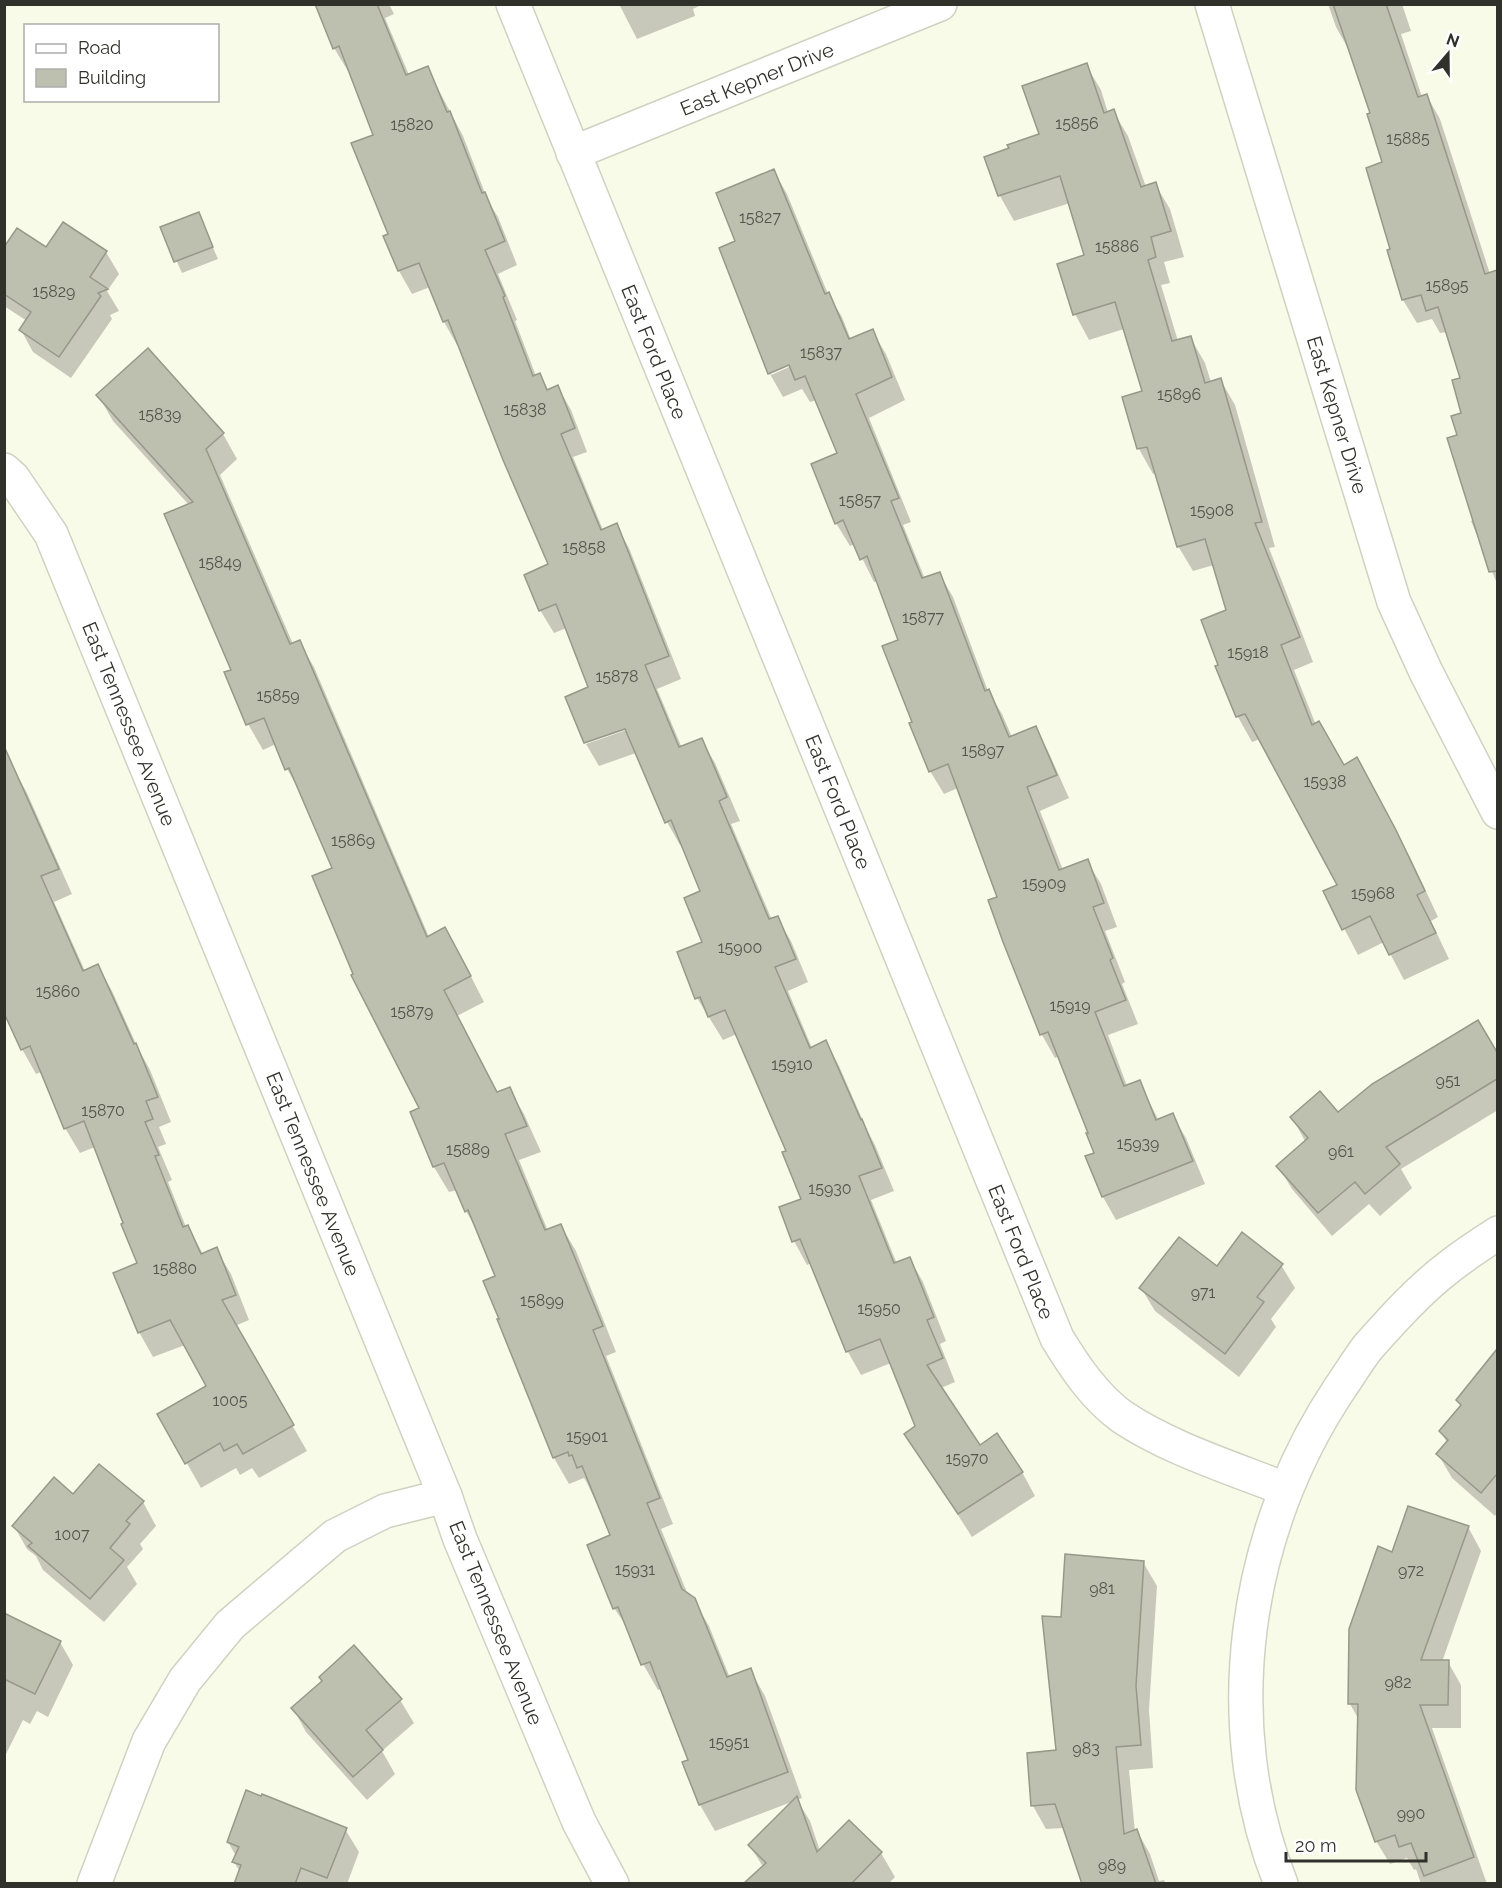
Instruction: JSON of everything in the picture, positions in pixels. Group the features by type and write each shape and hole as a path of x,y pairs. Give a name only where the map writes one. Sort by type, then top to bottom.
{"street":[{"name":"East Ford Place","path":"513,4 1057,1338 1080,1376 1120,1415 1158,1438 1285,1489"},
{"name":"East Kepner Drive","path":"573,153 940,4"},
{"name":"East Kepner Drive","path":"1212,4 1395,602 1426,672 1497,812"},
{"name":"East Tennessee Avenue","path":"4,470 13,478 51,534 445,1496 460,1539 579,1822 612,1884"},
{"path":"1281,1884 1270,1857 1256,1801 1246,1715 1246,1657 1259,1572 1285,1489 1318,1421 1367,1349 1406,1306 1448,1268 1497,1233"},
{"path":"94,1884 149,1741 185,1680 230,1625 335,1536 385,1511 445,1496"}],"building":[{"path":"315,4 377,4 406,75 428,66 447,112 450,111 482,193 485,192 505,241 485,250 505,296 503,297 533,376 540,373 547,390 558,385 575,428 561,434 601,530 617,523 669,656 645,665 679,747 702,738 727,797 719,801 769,919 778,916 796,959 775,967 810,1048 826,1040 882,1168 859,1176 894,1263 910,1257 934,1317 927,1320 943,1358 927,1365 980,1445 997,1433 1023,1472 958,1514 904,1434 915,1426 880,1339 846,1352 800,1239 792,1242 779,1207 801,1199 782,1152 786,1151 725,1010 708,1017 700,997 695,999 677,952 702,942 684,898 700,891 671,820 665,823 625,729 584,743 565,697 588,687 556,604 539,611 524,575 548,564 503,460 448,320 443,322 419,263 398,271 383,236 388,234 351,143 373,135 339,46 333,49"},
{"path":"1333,4 1386,4 1418,97 1427,94 1485,274 1497,270 1497,571 1489,572 1447,438 1457,435 1451,416 1461,413 1452,380 1460,378 1438,307 1426,311 1421,295 1402,300 1387,250 1390,249 1366,168 1382,162 1367,114 1370,113"},
{"path":"1087,63 1104,113 1114,109 1141,187 1156,182 1171,231 1151,237 1156,257 1148,260 1172,341 1191,336 1205,383 1221,378 1262,522 1255,523 1300,637 1281,645 1312,725 1319,721 1344,765 1357,757 1425,891 1417,895 1436,933 1389,955 1370,916 1342,930 1323,891 1337,885 1245,714 1236,717 1215,666 1218,665 1201,620 1226,610 1205,539 1177,547 1147,447 1137,449 1122,397 1142,391 1115,302 1073,315 1057,264 1084,255 1060,176 998,196 984,157 1009,148 1007,145 1039,134 1022,86"},
{"path":"774,169 825,294 829,292 849,339 873,329 892,377 856,394 899,498 891,501 922,578 940,572 985,691 989,689 1009,737 1036,726 1057,775 1027,787 1059,870 1088,859 1104,903 1093,907 1126,1000 1095,1012 1124,1086 1140,1080 1156,1120 1173,1113 1193,1161 1102,1197 1085,1156 1094,1153 1086,1133 1088,1133 1048,1032 1040,1035 1003,942 988,900 997,897 948,764 929,772 909,723 912,722 882,646 898,640 867,556 860,560 843,520 835,524 811,464 837,453 805,376 795,380 789,365 768,374 719,248 735,241 716,193"},
{"path":"199,212 213,247 174,262 160,227"},
{"path":"63,222 107,251 90,277 108,289 98,293 101,296 59,357 19,330 31,312 4,294 4,247 17,228 46,247"},
{"path":"148,348 224,433 206,449 290,644 300,640 427,937 445,927 471,976 444,990 497,1092 510,1087 527,1126 505,1134 545,1230 561,1224 603,1326 593,1330 660,1498 647,1503 682,1589 695,1598 727,1677 751,1668 788,1772 699,1805 682,1762 688,1760 650,1662 641,1665 618,1607 613,1609 587,1545 610,1535 582,1466 577,1468 572,1455 569,1456 568,1452 553,1458 483,1281 495,1276 468,1210 465,1212 444,1163 433,1167 410,1112 419,1108 351,975 353,974 312,876 332,868 289,768 285,770 264,718 246,725 224,672 231,670 164,514 193,502 96,395"},
{"path":"4,746 59,869 41,876 83,971 98,964 134,1044 136,1043 158,1097 146,1101 153,1119 145,1122 159,1155 155,1156 183,1227 188,1225 201,1254 217,1247 236,1295 222,1300 294,1425 243,1454 237,1444 224,1451 220,1443 185,1464 157,1414 206,1386 170,1320 138,1333 113,1273 137,1263 84,1121 64,1129 30,1046 21,1050 4,1013"},
{"path":"1478,1020 1497,1052 1497,1079 1386,1147 1400,1164 1365,1194 1355,1182 1318,1213 1276,1166 1308,1138 1290,1117 1320,1091 1338,1112 1372,1084"},
{"path":"1242,1232 1283,1264 1257,1297 1264,1302 1225,1354 1139,1288 1179,1237 1217,1266"},
{"path":"1497,1349 1497,1474 1481,1493 1436,1454 1448,1440 1439,1431 1461,1405 1456,1400"},
{"path":"99,1464 144,1501 126,1521 130,1524 110,1548 124,1560 90,1599 28,1546 32,1543 12,1526 54,1477 73,1494"},
{"path":"1408,1506 1469,1526 1421,1660 1449,1660 1448,1705 1420,1705 1474,1857 1424,1876 1411,1843 1399,1847 1395,1835 1375,1842 1356,1790 1358,1704 1348,1704 1349,1629 1378,1546 1392,1552"},
{"path":"1065,1554 1144,1561 1136,1686 1141,1745 1116,1747 1124,1834 1137,1829 1156,1884 1082,1884 1055,1804 1031,1806 1027,1753 1056,1750 1042,1616 1061,1617"},
{"path":"4,1613 61,1641 35,1694 4,1679"},
{"path":"354,1645 402,1699 366,1730 383,1750 353,1777 291,1708 322,1681 319,1677"},
{"path":"246,1790 261,1796 262,1794 347,1828 327,1878 301,1868 295,1884 234,1884 241,1865 232,1862 239,1847 227,1842"},
{"path":"797,1796 817,1852 849,1820 882,1852 851,1884 743,1884 766,1863 748,1845"}]}
